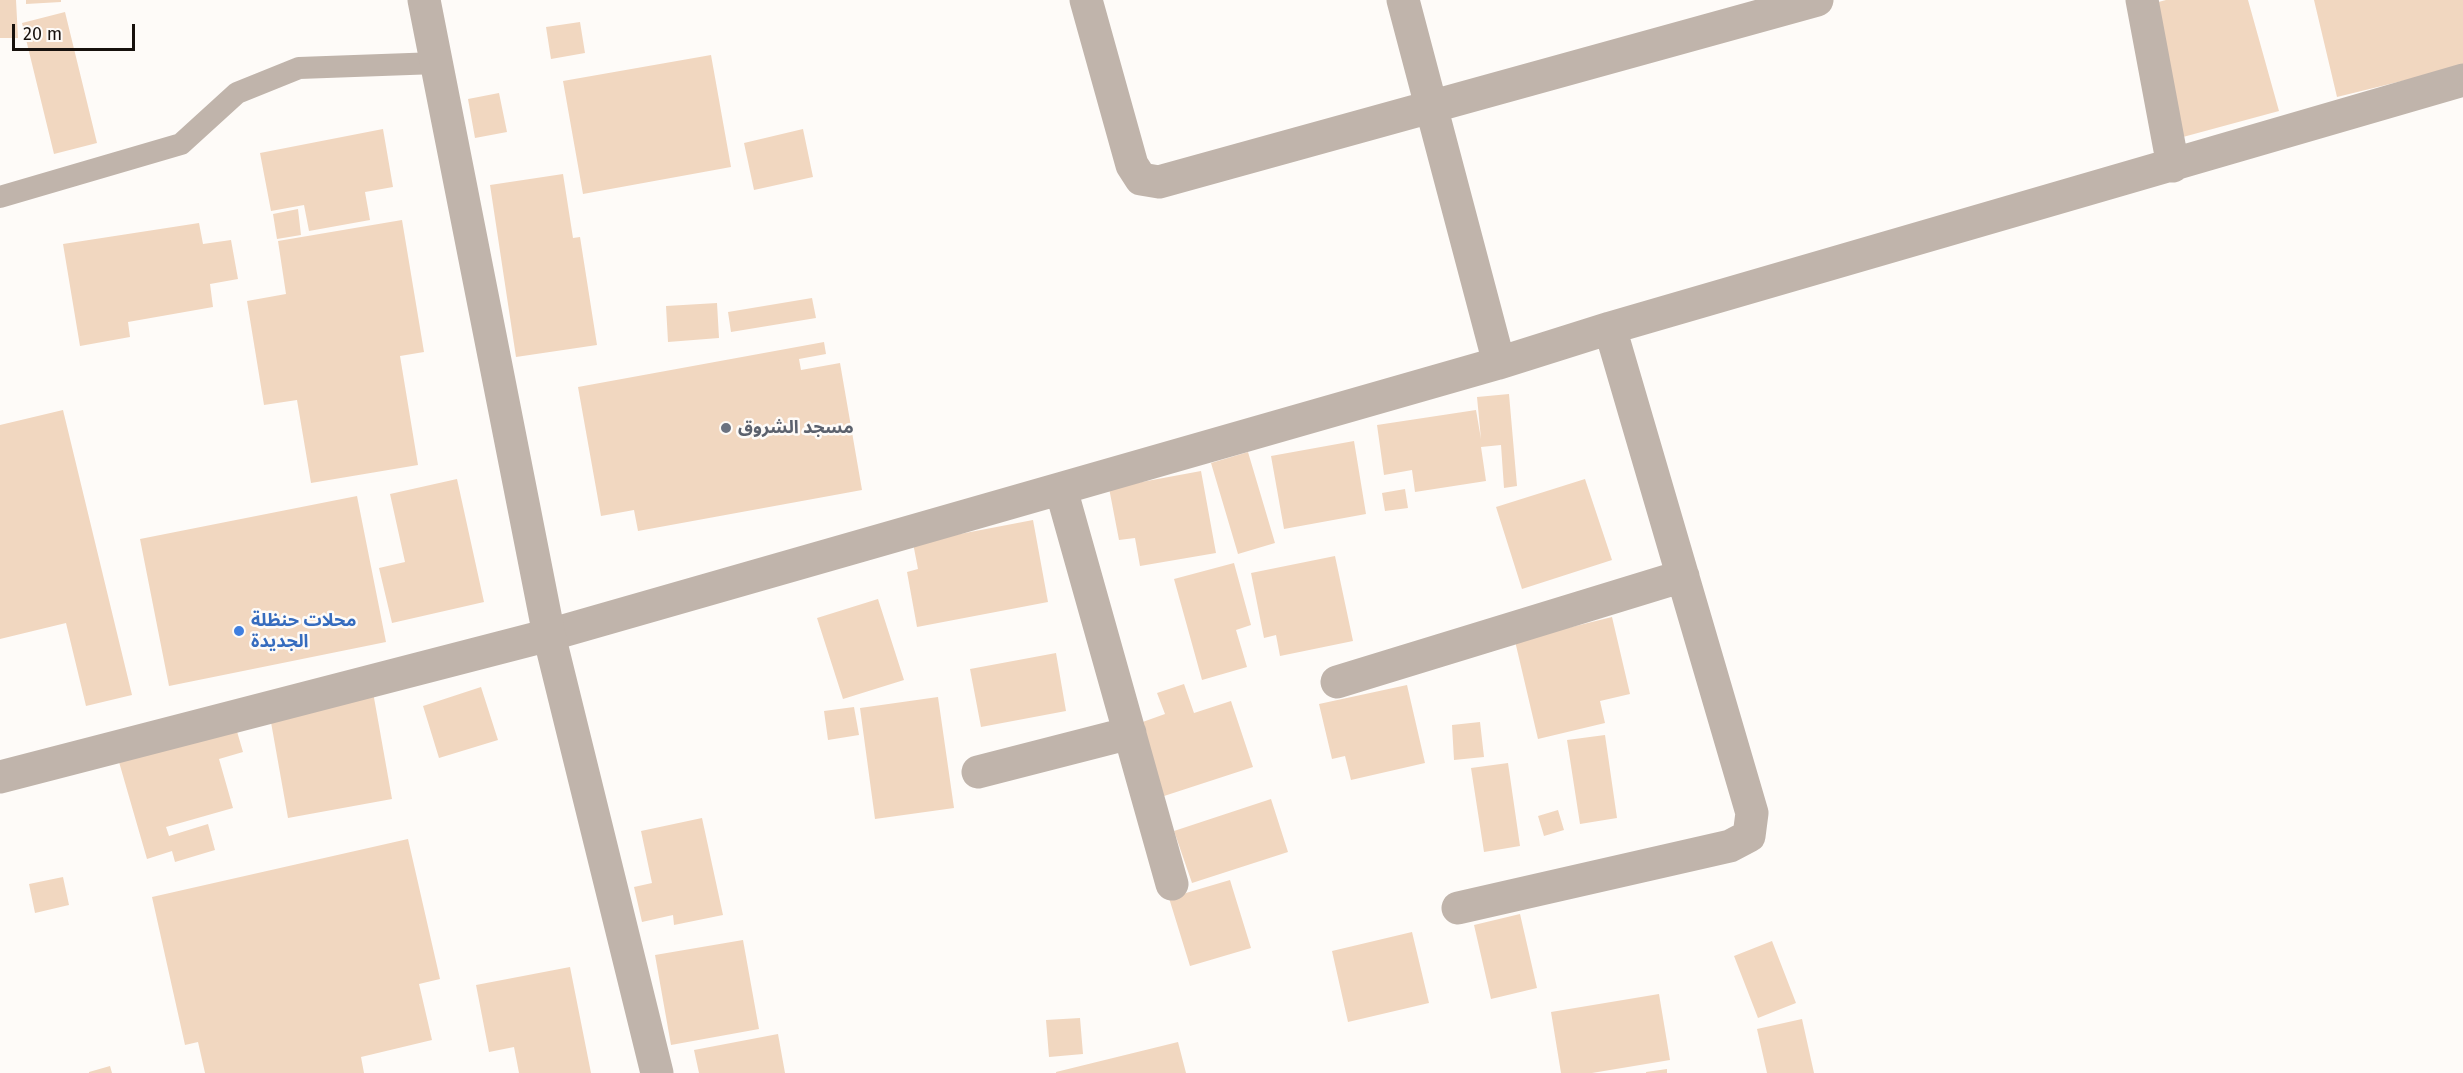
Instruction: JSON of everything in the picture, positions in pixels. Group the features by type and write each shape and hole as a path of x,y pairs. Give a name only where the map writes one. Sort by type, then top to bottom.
{"street":[{"path":"424,0 549,635 657,1073"},
{"path":"1086,0 1131,165 1141,179 1159,182 1817,0"},
{"path":"1403,0 1499,363"},
{"path":"2142,0 2173,166"},
{"path":"0,777 549,635 1499,363 1610,328 2463,80"},
{"path":"1458,908 1730,846 1749,836 1752,813 1610,328"},
{"path":"1061,489 1172,884"},
{"path":"1337,682 1683,576"},
{"path":"978,772 1130,733"}],"lane":[{"path":"0,197 181,144 237,93 299,68 437,63"}],"building":[{"path":"0,0 16,0 18,38 0,38"},
{"path":"26,0 61,0 61,2 26,4"},
{"path":"2166,0 2248,0 2279,111 2183,137 2147,5"},
{"path":"2314,0 2463,0 2463,66 2337,97"},
{"path":"65,12 97,143 54,154 22,23"},
{"path":"580,22 585,53 551,59 546,27"},
{"path":"711,55 731,167 583,194 563,81"},
{"path":"499,93 507,132 475,138 468,99"},
{"path":"383,129 393,187 365,192 370,220 309,231 304,205 271,211 260,153"},
{"path":"803,129 813,177 754,190 744,143"},
{"path":"563,174 573,238 580,237 597,345 516,357 490,185"},
{"path":"298,209 301,235 277,239 273,214"},
{"path":"402,220 424,352 400,356 418,465 311,483 297,400 264,405 247,301 286,294 278,241"},
{"path":"199,223 203,244 231,240 238,279 210,284 213,307 128,322 130,337 80,346 63,244"},
{"path":"812,298 816,318 731,332 728,312"},
{"path":"717,303 719,338 668,342 666,306"},
{"path":"824,342 826,354 799,359 801,370 840,363 862,490 638,531 634,510 601,516 578,387"},
{"path":"1509,394 1517,486 1504,488 1501,445 1481,447 1486,481 1415,492 1412,470 1384,475 1377,425 1476,410 1481,439 1477,397"},
{"path":"63,410 132,695 86,706 66,623 0,639 0,425"},
{"path":"1354,441 1366,514 1284,529 1271,456"},
{"path":"1248,452 1275,543 1238,554 1211,463"},
{"path":"1201,471 1216,553 1140,566 1135,538 1119,540 1109,488"},
{"path":"457,479 484,602 392,623 379,568 405,562 390,494"},
{"path":"1585,479 1612,560 1522,589 1496,507"},
{"path":"1405,489 1408,508 1385,511 1382,493"},
{"path":"357,496 386,642 169,686 140,539"},
{"path":"1033,520 1048,602 917,627 907,572 918,569 913,543"},
{"path":"1335,556 1353,641 1280,656 1276,635 1264,638 1251,573"},
{"path":"1234,563 1251,625 1236,630 1247,667 1202,680 1174,579"},
{"path":"878,599 904,680 843,699 817,618"},
{"path":"1612,617 1630,694 1600,701 1605,723 1538,739 1515,641"},
{"path":"1056,653 1066,711 981,727 970,669"},
{"path":"1184,684 1194,713 1231,701 1253,767 1161,797 1137,724 1165,714 1157,693"},
{"path":"1407,685 1425,763 1351,780 1345,756 1332,759 1319,704"},
{"path":"481,687 498,740 439,758 423,706"},
{"path":"373,692 392,799 288,818 269,711"},
{"path":"938,697 954,808 875,819 860,708"},
{"path":"854,707 859,735 828,740 824,711"},
{"path":"1480,722 1484,757 1454,760 1452,725"},
{"path":"236,728 243,752 219,759 233,808 166,827 169,836 208,824 215,850 175,862 172,851 147,859 119,762"},
{"path":"1605,735 1617,818 1580,824 1567,740"},
{"path":"1508,763 1520,846 1484,852 1471,768"},
{"path":"1271,799 1288,852 1192,883 1174,831"},
{"path":"1558,810 1564,830 1544,836 1538,816"},
{"path":"702,818 723,915 674,925 673,915 642,922 634,887 652,883 641,831"},
{"path":"408,839 440,979 419,984 432,1040 361,1057 364,1073 205,1073 198,1042 185,1045 152,897"},
{"path":"63,877 69,905 35,913 29,884"},
{"path":"1230,880 1251,948 1190,966 1169,898"},
{"path":"1520,914 1537,988 1491,999 1474,925"},
{"path":"1412,932 1429,1003 1348,1022 1332,951"},
{"path":"743,940 759,1029 671,1045 655,955"},
{"path":"1772,941 1796,1003 1758,1018 1734,956"},
{"path":"570,967 591,1073 519,1073 514,1047 489,1052 476,985"},
{"path":"1659,994 1670,1060 1592,1073 1561,1073 1551,1012"},
{"path":"1080,1018 1083,1054 1049,1057 1046,1020"},
{"path":"1802,1019 1814,1073 1767,1073 1757,1029"},
{"path":"778,1034 785,1073 699,1073 694,1050"},
{"path":"1178,1042 1186,1073 1056,1073 1056,1072"},
{"path":"110,1066 112,1073 89,1073 89,1072"},
{"path":"1667,1069 1667,1073 1646,1073 1646,1072"}],"place":[{"name":"مسجد الشروق","path":"726,428"},
{"name":"محلات حنظلة الجديدة","path":"239,631"}]}
